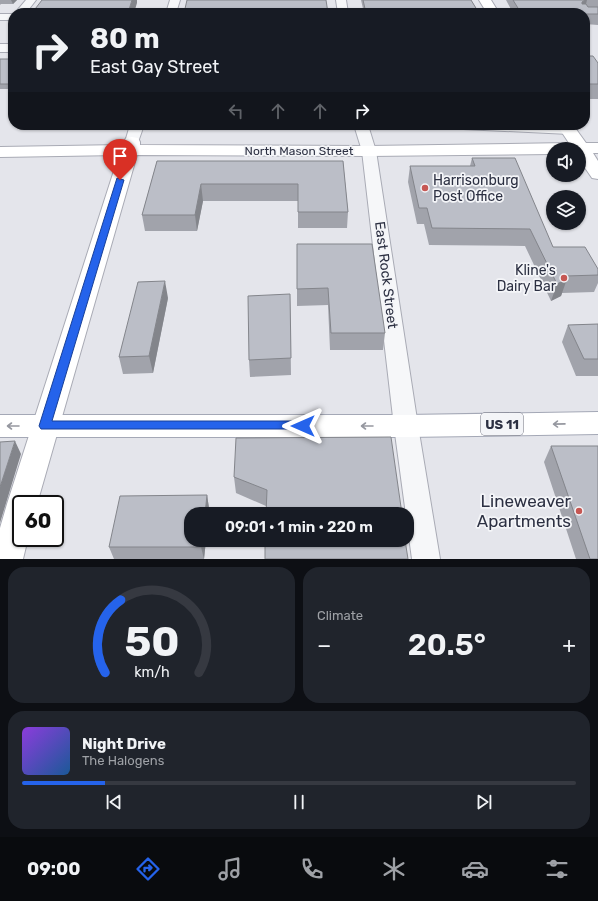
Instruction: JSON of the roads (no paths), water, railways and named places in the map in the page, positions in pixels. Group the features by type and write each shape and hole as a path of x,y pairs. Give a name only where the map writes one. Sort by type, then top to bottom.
{"main road":[{"name":"North Mason Street","path":"0,141 133,139 578,139 598,141"},
{"name":"North Mason Street","path":"0,152 133,139"},
{"path":"25,495 133,139"},
{"path":"578,139 598,174"},
{"name":"US 11","path":"0,426 406,426 598,423"},
{"path":"7,559 12,541"}],"street":[{"path":"24,8 30,0"},
{"name":"North Mason Street","path":"505,130 578,139"},
{"name":"East Rock Street","path":"365,139 426,559"}],"place":[{"name":"Harrisonburg Post Office","path":"425,188"},
{"name":"Kline's Dairy Bar","path":"564,278"},
{"name":"Lineweaver Apartments","path":"579,511"}]}
